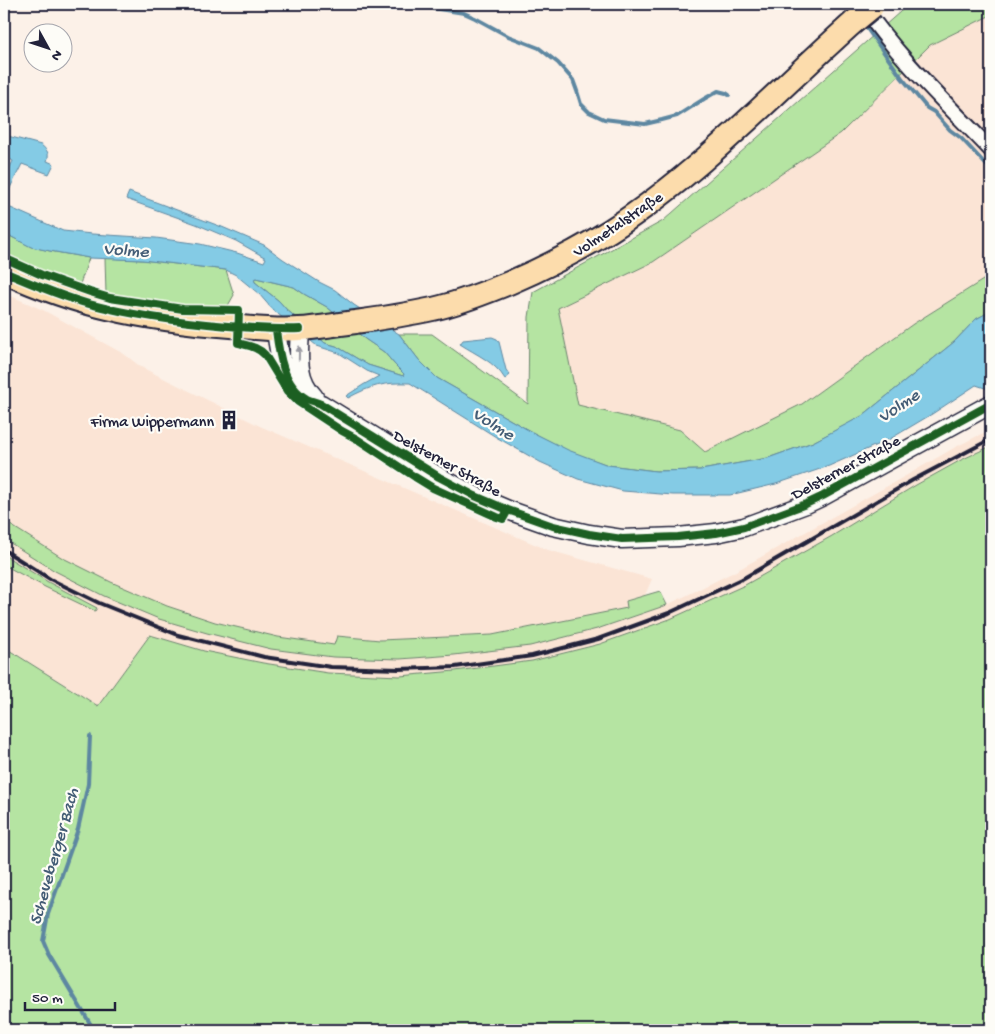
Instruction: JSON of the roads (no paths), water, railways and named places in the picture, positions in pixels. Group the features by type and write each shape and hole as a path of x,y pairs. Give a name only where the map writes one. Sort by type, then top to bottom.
{"main road":[{"name":"Volmetalstraße","path":"300,329 441,307 482,294 533,273 586,246 636,213 680,180 866,9"},
{"path":"4,272 48,290 110,309 190,323 276,330 300,329"}],"street":[{"path":"866,9 876,26 903,58 991,150"},
{"name":"Delsterner Straße","path":"300,329 299,360 303,382 321,404"},
{"name":"Delsterner Straße","path":"276,330 279,355 287,376 294,387 307,398 321,404 439,477 475,496 553,526 622,539 699,536 744,527 774,517 823,496 991,404"}],"water":[{"path":"4,135 41,145 47,152 47,161 54,164 49,174 22,164 4,200 4,180 13,161 8,158 4,159"},
{"name":"Volme","path":"129,192 264,245 319,282 335,290 354,305 399,334 419,360 437,378 530,431 568,450 608,465 656,471 701,470 768,458 813,442 862,416 954,342 976,319 991,311 991,371 985,378 991,379 991,390 976,385 890,439 829,466 776,484 730,495 673,495 623,491 578,479 540,462 410,383 392,383 378,386 363,390 348,398 346,396 379,376 367,371 339,353 317,346 272,309 259,294 236,275 226,270 142,260 89,258 31,247 4,233 4,205 63,231 156,238 200,244 264,262 266,258 236,241 196,224 126,199","holes":["254,279 294,287 327,307 365,339 384,352 404,374 403,376 368,365 336,346 325,343 255,282"]},
{"path":"492,337 499,342 506,370 510,375 505,379 491,363 460,344 463,340"}],"waterway":[{"path":"850,4 856,12"},
{"path":"426,7 464,13 508,36 539,48 558,63 573,80 581,104 589,112 604,119 645,124 677,116 718,91 729,95"},
{"path":"864,24 902,78 927,108 934,112 950,130 961,138 991,170"},
{"name":"Scheveberger Bach","path":"90,736 88,784 78,829 48,914 43,941 49,955 94,1030"}],"railway":[{"path":"4,550 50,579 99,603 178,635 264,657 331,667 399,669 455,667 532,656 598,639 669,613 742,579 913,480 991,439"}],"place":[{"name":"Firma Wippermann","path":"229,420"}]}
